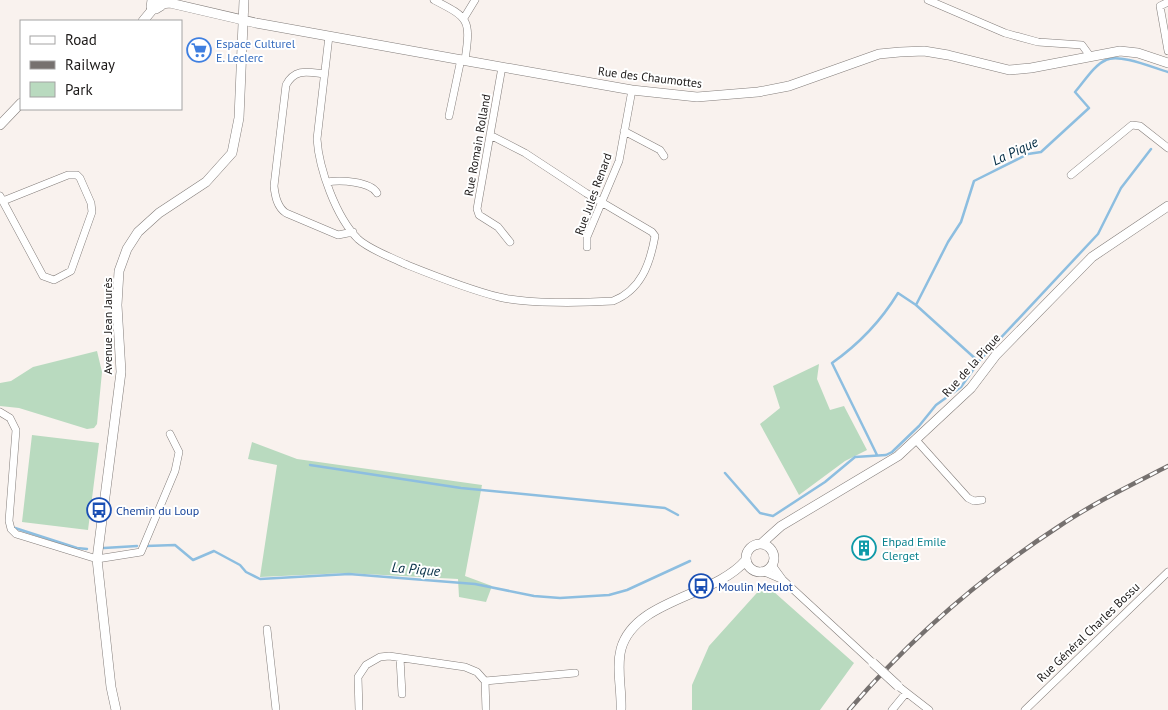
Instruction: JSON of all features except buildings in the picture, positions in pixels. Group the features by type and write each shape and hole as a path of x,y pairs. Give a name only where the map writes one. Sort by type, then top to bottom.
{"street":[{"name":"Avenue Jean Jaurès","path":"116,710 111,687 97,558 121,372 117,305 119,270 127,250 138,232 159,213 206,182 232,154 239,118 244,0"},
{"path":"434,0 464,18 468,29 463,60 449,116"},
{"path":"464,18 475,0"},
{"path":"928,0 1006,34 1038,42 1082,46 1090,56"},
{"name":"Rue des Chaumottes","path":"154,2 170,3 329,36 632,90 697,97 758,92 789,86 879,54 900,52 932,52 1009,70 1031,68 1120,51 1138,53 1168,63"},
{"path":"144,20 150,15 154,2"},
{"path":"1168,2 1160,6 1168,51"},
{"path":"329,36 317,139 321,169 352,232 359,240 389,257 431,275 499,297 525,300 612,301 621,298 640,281 655,236 645,225 524,153 490,135"},
{"name":"Rue Romain Rolland","path":"502,67 478,212 481,217 498,227 510,242"},
{"path":"324,74 301,71 294,74 286,85 274,186 276,198 282,210 286,213 338,235 352,232"},
{"name":"Rue Jules Renard","path":"587,247 587,237 619,161 632,90"},
{"path":"0,125 20,104"},
{"path":"1071,175 1132,125 1140,126 1168,148"},
{"path":"624,131 660,150 664,156"},
{"path":"68,175 77,175 80,178 91,203 92,212 71,271 67,275 54,280 45,279 1,198 68,175"},
{"path":"327,182 371,186 377,193"},
{"name":"Rue de la Pique","path":"762,544 781,526 888,463 916,440 971,388 996,355 1092,257 1168,206"},
{"path":"0,412 10,418 16,430 9,521 11,529 16,534 97,558 141,552 175,471 179,452 170,434"},
{"path":"916,440 968,498 974,501 982,500"},
{"path":"771,550 781,526"},
{"path":"736,572 746,560 750,548 762,544 771,550 774,558 772,565 762,572"},
{"path":"746,560 752,569"},
{"path":"772,565 783,580 898,686 929,710"},
{"path":"621,710 620,658 624,641 634,628 662,606 715,584 736,572 752,569 783,580"},
{"name":"Rue Général Charles Bossu","path":"1025,710 1168,572"},
{"path":"267,629 276,710"},
{"path":"359,710 357,684 362,669 380,657 465,667 477,672 485,681 486,710"},
{"path":"400,658 402,694"},
{"path":"485,681 575,673"},
{"path":"892,710 906,693"}],"green space":[{"path":"97,351 102,372 97,424 94,428 87,429 19,408 0,406 0,383 11,381 33,367"},
{"path":"819,364 817,379 830,410 844,406 867,450 845,461 799,495 760,424 780,408 773,386"},
{"path":"32,435 99,443 88,530 22,522"},
{"path":"252,442 297,459 482,485 465,576 492,586 486,602 459,597 458,579 346,573 260,577 277,465 248,459"},
{"path":"765,584 854,663 820,710 692,710 692,685 709,646"}],"waterway":[{"name":"La Pique","path":"877,455 832,363 869,331 898,293 916,305 948,242 961,222 974,181 1028,154 1041,152 1089,108 1075,92 1097,66 1106,60 1119,58 1168,72"},
{"name":"La Pique","path":"725,473 760,513 773,516 825,482 855,457 886,455 892,452 919,426 936,405 961,387 980,360 1098,234 1121,188 1151,149"},
{"name":"La Pique","path":"916,305 979,362"},
{"path":"310,465 461,488 665,508 678,515"},
{"name":"La Pique","path":"15,528 77,548 87,549"},
{"name":"La Pique","path":"146,546 175,545 193,560 214,551 240,565 246,572 260,579 349,574 475,584 534,596 560,598 609,595 627,590 690,561"},
{"name":"La Pique","path":"104,548 137,546"}],"railway":[{"path":"849,710 921,634 1001,567 1084,510 1168,466"}],"place":[{"name":"Espace Culturel E. Leclerc","path":"199,50"},
{"name":"Chemin du Loup","path":"99,510"},
{"name":"Ehpad Emile Clerget","path":"864,548"},
{"name":"Moulin Meulot","path":"701,586"}]}
